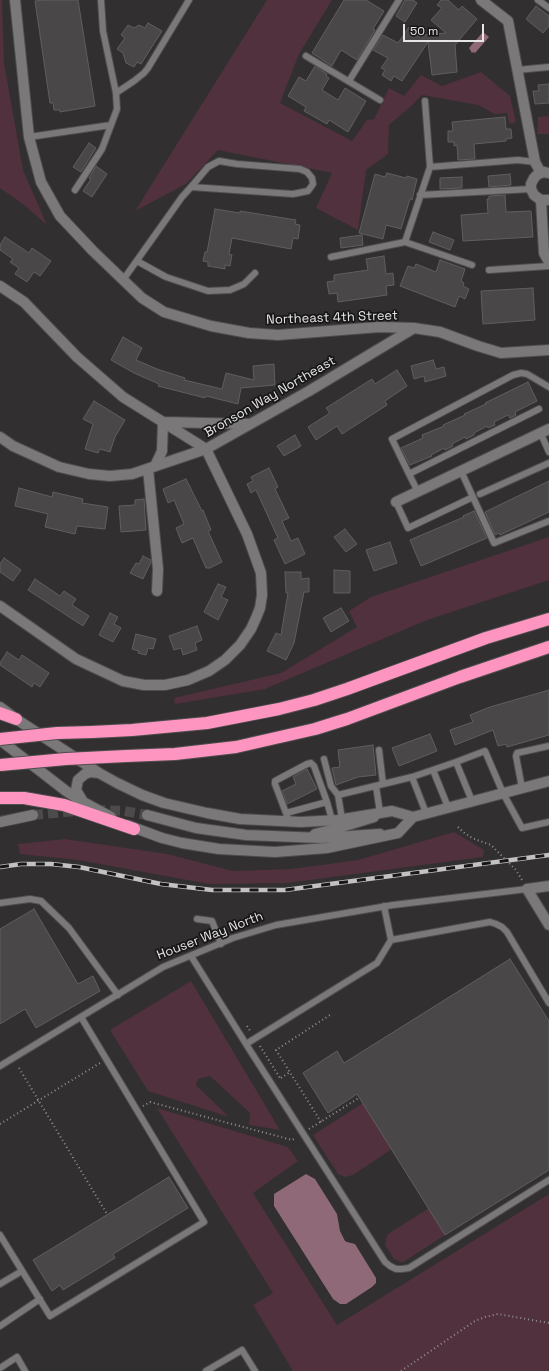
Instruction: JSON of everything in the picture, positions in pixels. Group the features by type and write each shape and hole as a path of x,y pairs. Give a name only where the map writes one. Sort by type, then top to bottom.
{"highway":[{"path":"0,740 27,736 207,723 248,716 314,700 486,638 549,619"},
{"path":"0,766 66,758 175,754 236,747 315,729 347,719 460,677 549,647"},
{"path":"0,713 16,719"},
{"path":"0,798 24,798 64,805 134,829"}],"street":[{"name":"Northeast 4th Street","path":"15,0 29,137 41,182 60,216 93,251 142,298 164,312 211,326 249,333 278,335 379,327 414,328"},
{"path":"481,0 508,21 535,162 545,173 534,178 531,184 531,189 534,195 545,200 544,253 549,262"},
{"path":"0,286 24,302 77,357 124,397 206,449 247,534 261,573 262,595 260,608 251,628 240,645 225,660 209,671 188,680 165,685 144,685 123,681 76,659 0,606"},
{"path":"414,328 440,332 501,353 549,350"},
{"name":"Bronson Way Northeast","path":"0,438 13,446 59,466 89,474 110,476 132,474 206,449 309,391 414,328"},
{"path":"163,422 250,424"},
{"path":"157,591 158,569 152,468 162,451 163,422"},
{"path":"396,502 545,431"},
{"path":"0,707 99,773 142,795 171,804 240,819 288,817 301,822 337,820 392,811 413,817"},
{"path":"0,740 83,802 134,829 182,843 219,849 274,852 326,848 398,833 413,817 549,780"},
{"path":"83,802 76,790 78,780 90,772 99,773"},
{"path":"297,837 335,829 392,811"},
{"path":"0,822 33,815"},
{"path":"147,815 177,824 221,832 271,837 321,838 398,833"},
{"name":"Houser Way North","path":"527,889 549,886"},
{"path":"527,889 549,925"}],"lane":[{"path":"75,190 102,149 117,109 116,93 103,31 101,0"},
{"path":"116,93 134,81 148,68 189,0"},
{"path":"349,82 399,0"},
{"path":"538,0 549,8"},
{"path":"306,56 380,100"},
{"path":"517,70 549,67"},
{"path":"405,242 430,167 425,101"},
{"path":"29,137 111,125"},
{"path":"430,167 518,160 535,162"},
{"path":"124,280 182,197 190,187 208,167 219,161 237,164 300,169 307,172 312,178 313,184 308,191 293,194 190,187"},
{"path":"420,196 531,189"},
{"path":"331,257 405,242 472,265"},
{"path":"137,261 166,277 208,291 230,290 244,284 255,274"},
{"path":"489,270 549,266"},
{"path":"418,492 392,439 513,375 521,373 527,374 549,387"},
{"path":"409,474 539,409"},
{"path":"545,431 549,452"},
{"path":"480,494 549,463"},
{"path":"461,471 494,543 549,521"},
{"path":"396,502 408,528 473,498"},
{"path":"522,788 516,756 517,753 549,746"},
{"path":"379,750 383,784"},
{"path":"338,795 412,777 485,751 503,793 522,828 549,822"},
{"path":"324,760 331,786 338,795 337,820"},
{"path":"456,762 472,801"},
{"path":"327,802 288,817 275,781 311,763 314,766 327,802 337,820"},
{"path":"433,770 448,808"},
{"path":"412,777 426,813"},
{"path":"376,786 380,813"},
{"name":"Houser Way North","path":"0,1066 163,967 221,944 276,925 384,906 527,889"},
{"path":"0,903 30,899 41,901 69,928 118,995"},
{"path":"246,1044 377,963 392,940 384,906"},
{"path":"197,919 212,921 221,944"},
{"path":"392,940 490,922 496,924 507,932 549,1003"},
{"path":"191,956 385,1262 390,1266 396,1269 409,1268 549,1180"},
{"path":"0,1235 50,1316 204,1222 81,1017"},
{"path":"0,1284 22,1271"},
{"path":"0,1326 40,1299"},
{"path":"206,1371 242,1350 255,1371"},
{"path":"0,1368 17,1357 25,1371"}],"path":[{"path":"458,827 472,838 491,845 516,870 527,889"},
{"path":"321,1122 276,1050 330,1015"},
{"path":"247,1026 280,1078"},
{"path":"0,1124 107,1059"},
{"path":"19,1068 107,1214"},
{"path":"272,1084 290,1072"},
{"path":"137,1110 150,1102 292,1140 359,1098"},
{"path":"401,1371 475,1321 498,1314 549,1323"}],"shaded area":[{"path":"0,0 2,0 4,63 23,170 47,225 24,205 0,188"},
{"path":"267,0 332,0 299,54 280,103 352,141 367,120 374,119 389,88 404,96 421,75 442,86 481,72 510,96 516,122 509,124 507,113 495,114 478,105 422,95 389,125 388,154 366,170 358,230 316,208 332,173 218,150 186,184 135,211"},
{"path":"483,32 489,37 475,53 472,53 469,48"},
{"path":"549,116 549,134 537,134 538,117"},
{"path":"549,537 549,580 427,620 265,689 175,704 174,698 281,673 357,627 349,611 371,597"},
{"path":"454,832 484,850 483,857 288,883 209,884 78,860 20,854 18,844 65,839 167,854 233,871 291,869 358,860"},
{"path":"191,981 280,1130 249,1125 250,1113 210,1076 198,1079 196,1085 229,1117 148,1091 110,1030"},
{"path":"363,1103 392,1149 353,1175 345,1177 338,1174 313,1135"},
{"path":"157,1108 288,1147 298,1161 253,1193 337,1325 549,1194 549,1371 293,1371 253,1305 273,1293"},
{"path":"306,1174 315,1179 337,1214 340,1231 345,1241 355,1244 376,1278 376,1283 372,1287 346,1304 340,1304 333,1299 274,1206 274,1194"},
{"path":"429,1208 445,1235 405,1261 401,1262 394,1259 385,1245 388,1234"}],"building":[{"path":"78,0 95,106 60,112 60,110 54,110 53,103 50,103 35,1"},
{"path":"344,0 366,0 384,11 373,29 375,30 357,60 341,50 332,66 312,53"},
{"path":"405,0 413,0 417,3 405,22 396,16"},
{"path":"441,0 448,0 459,10 462,6 477,19 455,45 457,72 432,75 428,42 402,81 394,76 391,81 382,75 385,70 381,68 388,58 373,50 383,35 398,43 409,27 422,35 446,33 431,20 442,8 437,5"},
{"path":"536,6 549,16 549,26 543,33 526,19"},
{"path":"148,23 162,31 141,64 137,62 134,67 126,63 123,53 117,49 125,38 121,35 128,25 134,28 139,25 145,28"},
{"path":"315,66 327,74 326,76 329,78 322,90 338,100 345,88 366,101 348,132 329,120 327,124 304,111 306,107 288,96 299,77 306,81"},
{"path":"549,84 549,103 535,104 533,91 539,91 538,85"},
{"path":"505,117 506,129 511,129 512,138 506,139 506,141 474,144 475,159 458,160 457,145 454,146 454,142 448,142 448,131 453,131 452,122"},
{"path":"89,143 96,148 81,172 73,167"},
{"path":"96,166 107,174 92,197 83,191 91,179 89,178"},
{"path":"387,173 417,179 412,200 410,199 401,229 386,225 383,239 359,233 375,174 385,177"},
{"path":"510,174 511,185 489,187 488,176"},
{"path":"462,177 462,188 440,189 440,178"},
{"path":"505,195 506,212 531,211 533,237 463,241 461,215 488,213 487,199 489,199 489,196"},
{"path":"215,209 240,213 240,211 296,220 295,224 300,225 298,239 293,238 291,249 232,238 229,254 232,255 230,266 225,265 225,269 208,266 208,262 203,261 205,252 207,252"},
{"path":"433,232 454,240 450,250 429,242"},
{"path":"362,235 363,245 341,248 340,238"},
{"path":"5,237 29,253 32,248 51,261 40,276 34,272 27,282 15,274 19,268 10,262 13,259 0,250 0,245"},
{"path":"384,256 386,274 393,273 394,285 386,286 387,295 338,302 337,293 329,294 327,282 334,281 334,275 368,270 366,259"},
{"path":"440,260 465,269 461,281 464,283 463,286 469,289 465,299 459,296 455,307 400,286 408,266 414,268 416,264 436,272"},
{"path":"533,288 535,320 483,324 481,291"},
{"path":"123,337 142,348 136,360 157,369 185,378 184,380 222,389 226,373 254,380 253,366 274,364 275,385 241,388 238,404 206,396 205,398 158,386 159,384 134,373 111,360"},
{"path":"433,360 436,369 444,367 446,376 425,382 424,376 414,379 411,366"},
{"path":"397,370 407,386 385,401 387,405 342,434 337,426 316,440 308,427 330,413 326,408 372,379 375,384"},
{"path":"528,382 537,401 515,412 516,415 510,418 508,415 494,422 495,425 488,428 487,426 474,433 474,435 466,439 465,437 452,444 453,446 445,450 444,448 431,455 432,456 410,465 401,448 423,438 422,435 444,426 443,425"},
{"path":"94,401 125,420 115,437 110,452 100,449 98,453 85,449 93,424 83,419"},
{"path":"295,435 301,446 284,456 277,446"},
{"path":"269,468 278,487 275,489 289,518 282,521 291,541 298,538 305,554 285,564 274,540 278,538 256,490 251,493 247,484 253,481 251,477"},
{"path":"186,479 202,511 203,510 211,530 208,531 222,562 210,568 206,568 193,538 182,543 176,528 184,524 174,500 168,503 163,489"},
{"path":"549,481 549,512 500,535 499,533 495,535 485,512"},
{"path":"19,488 52,497 53,492 83,499 82,503 108,507 105,529 77,526 75,534 45,527 48,514 15,506"},
{"path":"144,499 146,530 121,532 119,506 135,505 135,500"},
{"path":"474,511 487,538 421,566 410,540 464,517 463,516"},
{"path":"345,529 357,544 346,552 334,537"},
{"path":"390,542 397,563 374,571 366,550"},
{"path":"143,556 151,560 151,562 143,579 130,573 136,563 139,564"},
{"path":"4,558 21,570 13,581 0,572 0,564"},
{"path":"334,570 350,571 350,593 334,593"},
{"path":"285,572 301,572 301,579 309,578 309,592 304,592 294,643 286,660 267,651 276,633 281,635 288,593 286,593"},
{"path":"35,579 60,596 64,591 76,599 72,605 89,616 83,626 28,590"},
{"path":"218,584 226,587 221,597 228,600 218,620 204,612"},
{"path":"341,608 349,621 331,632 323,618"},
{"path":"110,613 118,617 114,624 121,628 113,642 99,635"},
{"path":"197,626 202,640 195,643 197,650 183,655 181,648 174,650 169,636"},
{"path":"136,634 156,639 153,649 148,648 146,655 138,653 139,651 132,649"},
{"path":"7,652 19,660 22,655 49,673 40,687 34,683 32,687 0,665"},
{"path":"549,690 549,735 507,747 506,744 498,746 493,730 455,745 450,730 473,722 470,715 490,707"},
{"path":"430,734 437,751 399,766 392,748"},
{"path":"373,745 376,775 358,777 336,785 332,768 340,767 338,750"},
{"path":"307,769 317,789 287,804 282,791 296,784 293,777"},
{"path":"34,909 78,984 93,976 100,991 36,1028 25,1009 0,1024 0,929"},
{"path":"510,959 549,1021 549,1170 445,1235 357,1094 328,1113 303,1073 337,1051 344,1063"},
{"path":"169,1177 188,1208 113,1254 115,1258 63,1290 60,1285 52,1291 33,1260"}],"tunnel":[{"path":"95,810 124,811 147,815"},
{"path":"33,815 77,811"}],"railway":[{"path":"0,867 21,864 51,864 79,867 161,884 212,890 285,890 549,855"}]}
